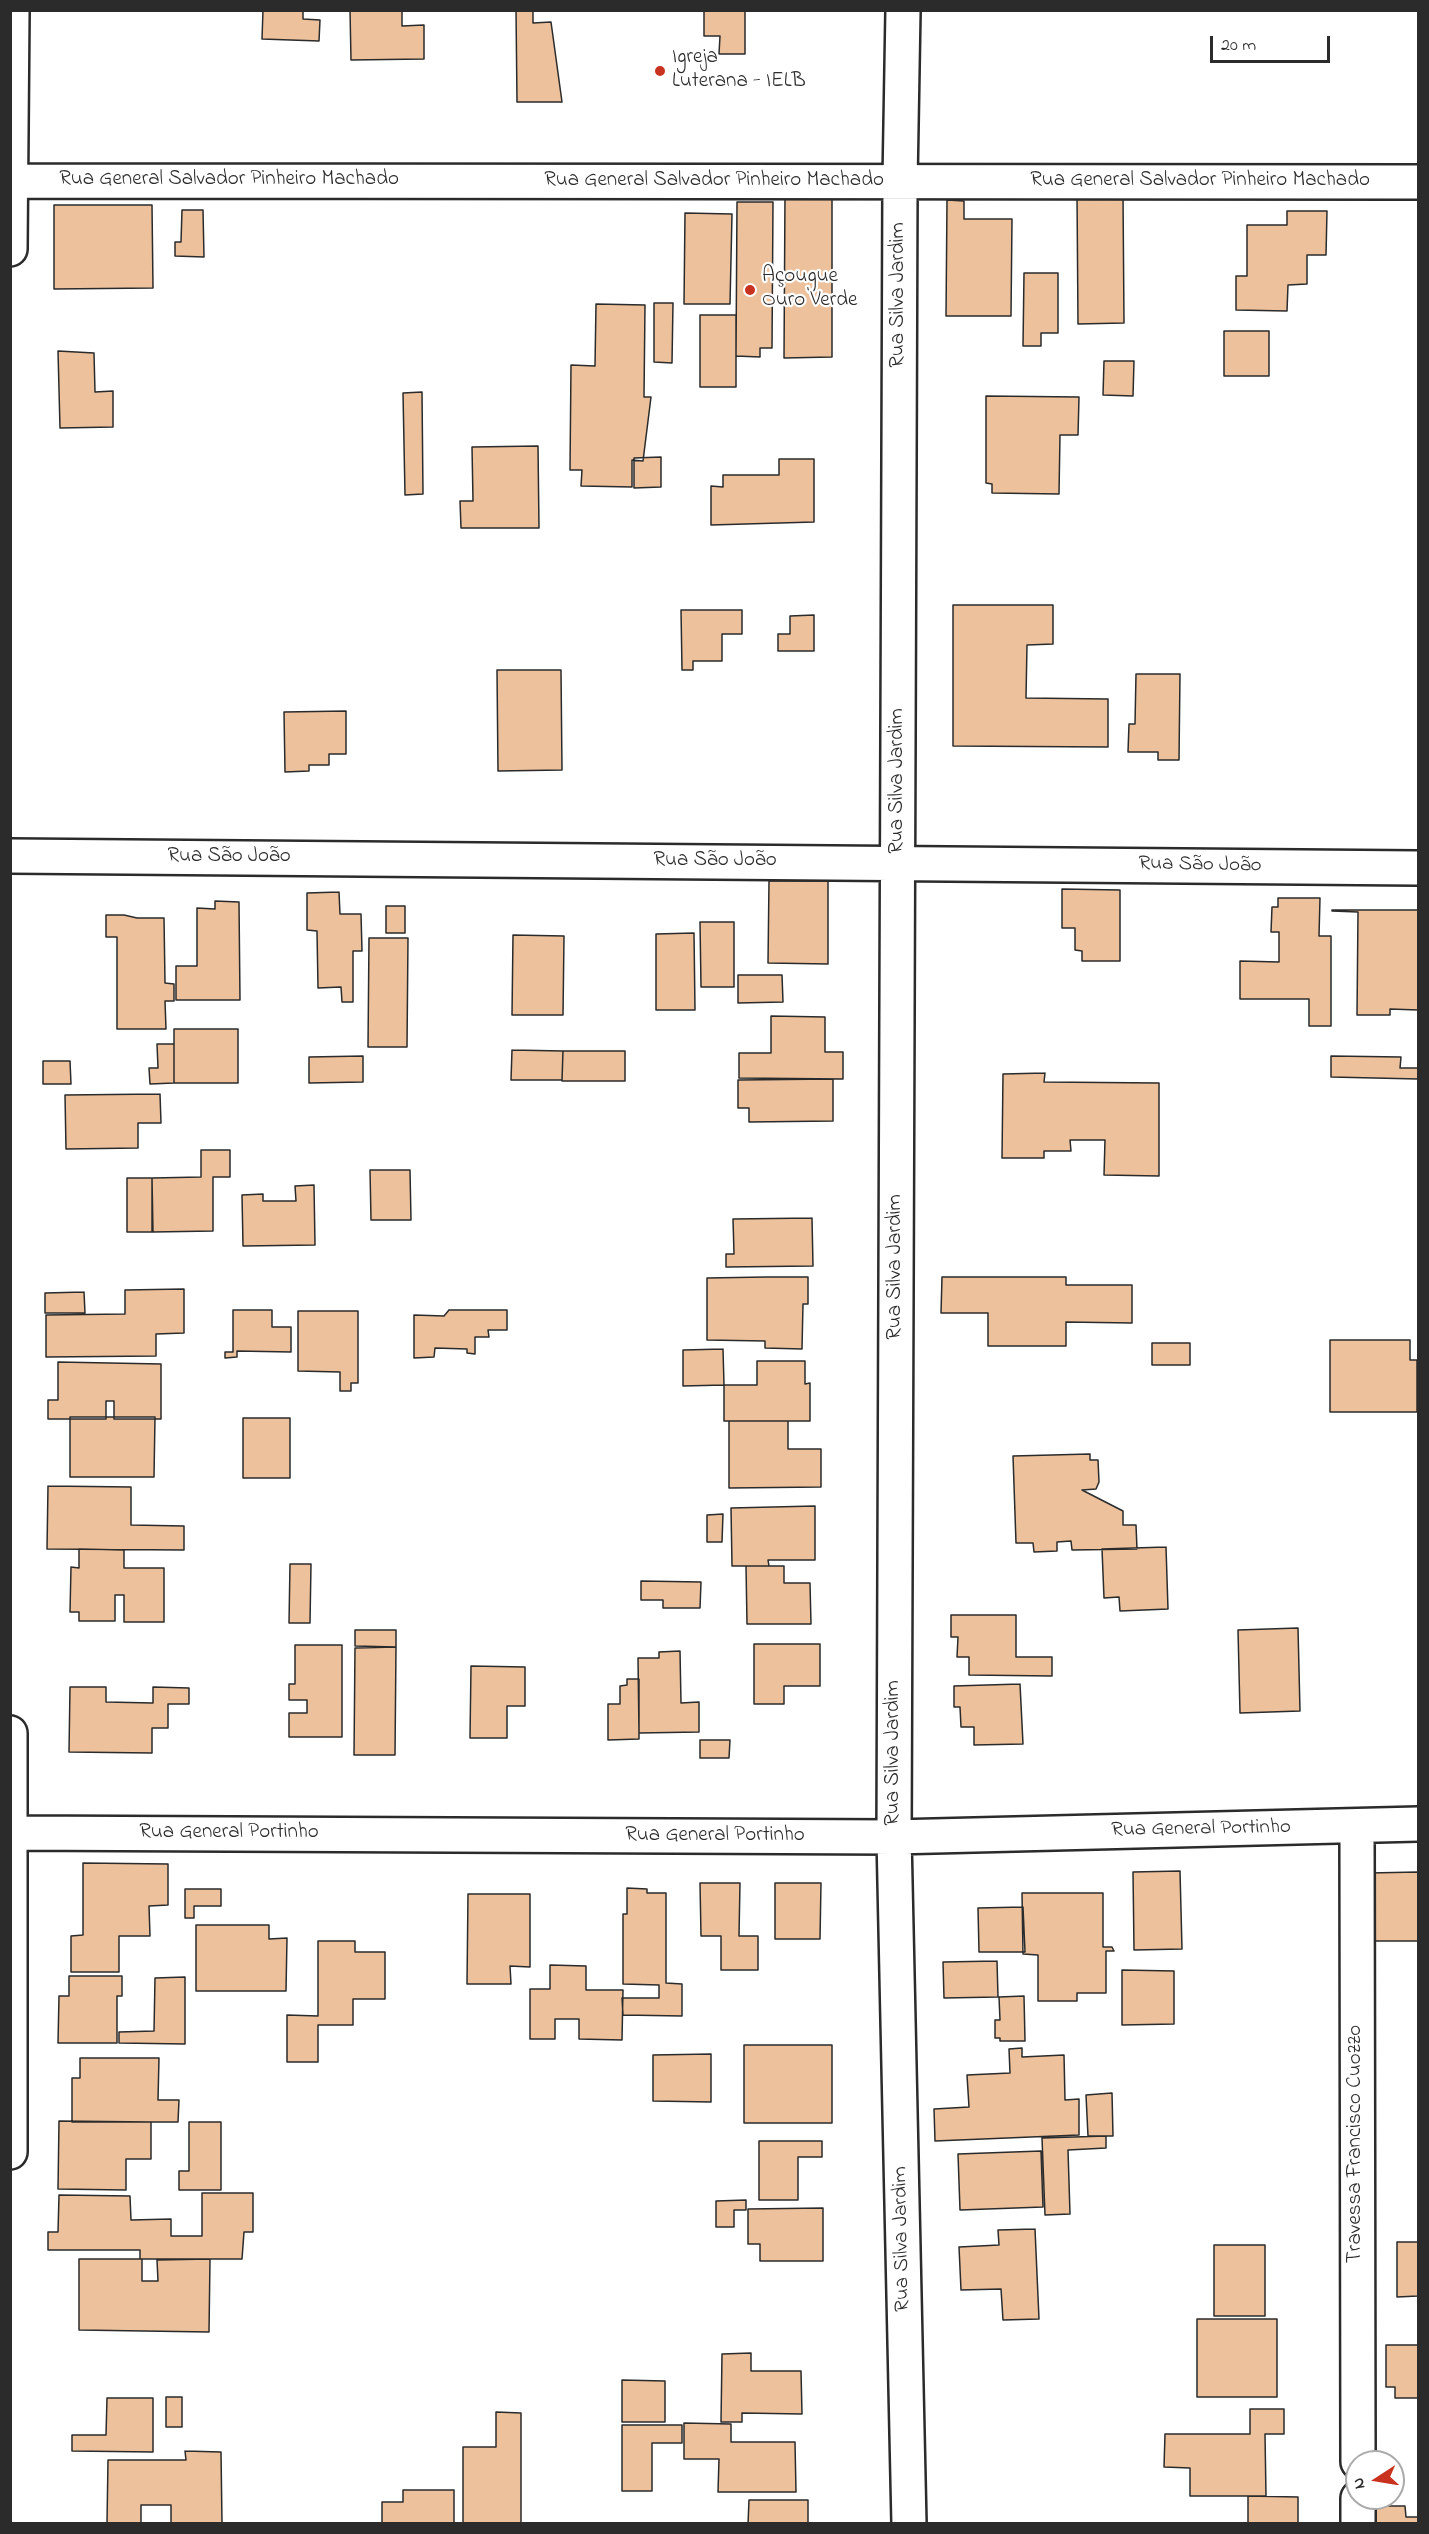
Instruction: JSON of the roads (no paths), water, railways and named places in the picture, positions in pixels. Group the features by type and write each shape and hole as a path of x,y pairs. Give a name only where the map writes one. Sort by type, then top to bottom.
{"street":[{"path":"10,249 12,10"},
{"name":"Rua Silva Jardim","path":"903,10 900,182 894,1838 909,2523"},
{"name":"Rua General Salvador Pinheiro Machado","path":"11,181 1419,182"},
{"name":"Rua São João","path":"10,856 1419,868"},
{"path":"10,1733 10,2152"},
{"name":"Rua General Portinho","path":"11,1833 894,1838 1419,1824"},
{"name":"Travessa Francisco Cuozzo","path":"1357,1827 1358,2450"}],"place":[{"name":"Igreja Luterana - IELB","path":"660,71"},
{"name":"Açougue Ouro Verde","path":"750,290"}]}
